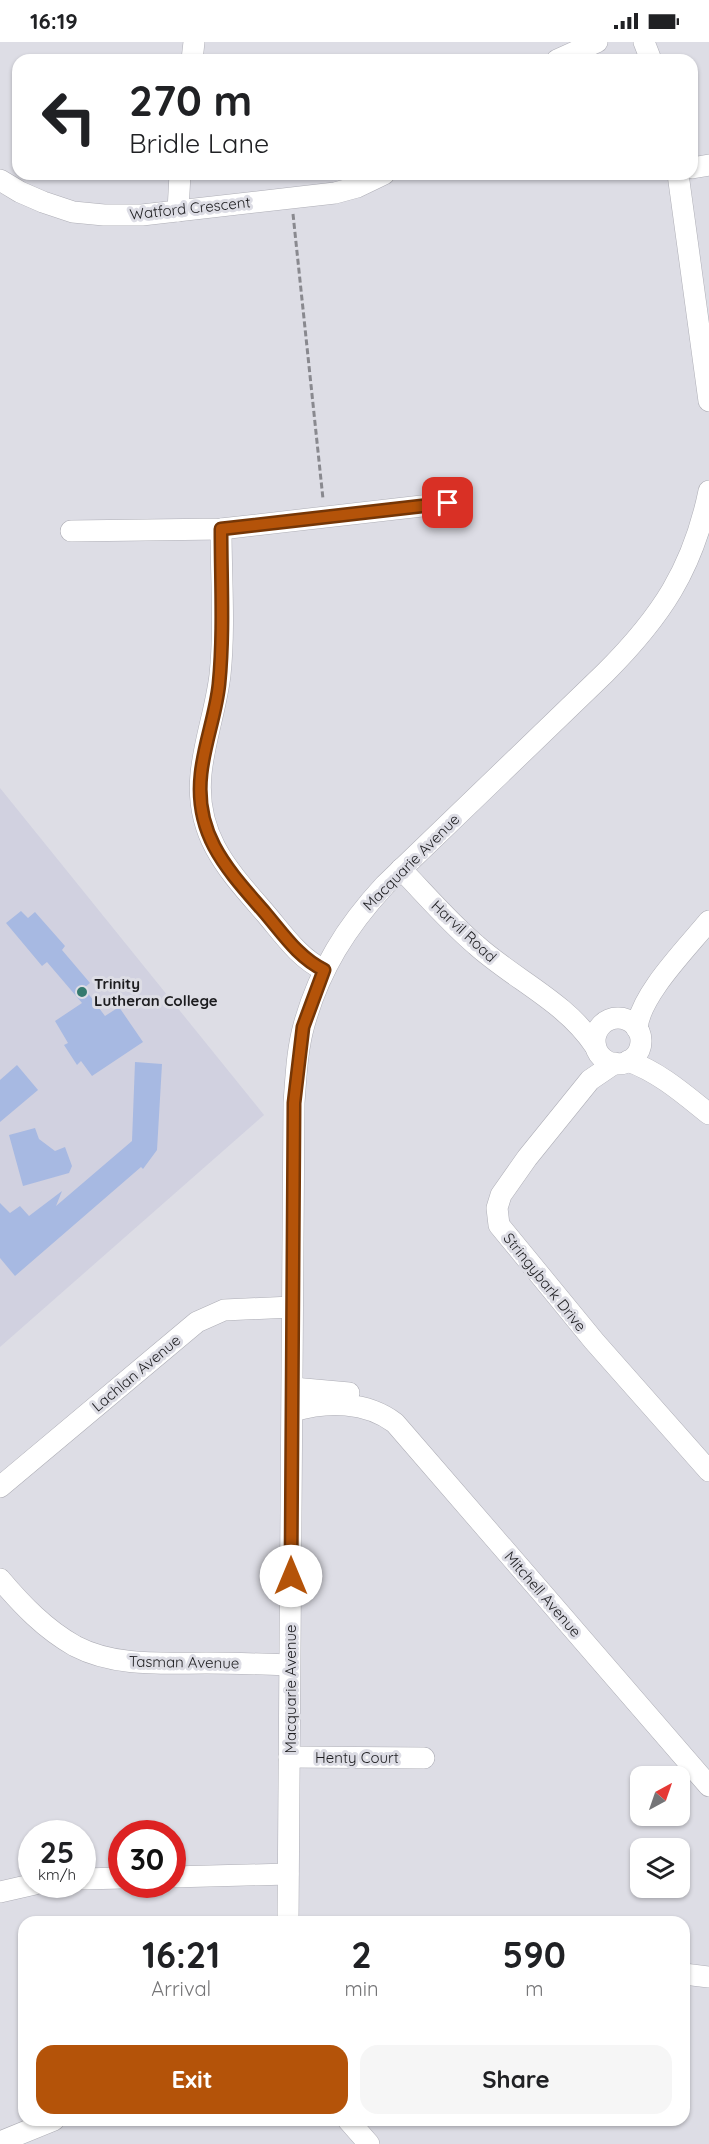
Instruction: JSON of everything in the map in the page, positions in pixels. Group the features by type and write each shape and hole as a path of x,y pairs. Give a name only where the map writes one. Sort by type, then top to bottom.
{"street":[{"path":"570,54 597,42"},
{"name":"Watford Crescent","path":"0,180 36,199 73,212 113,215 142,215 335,193 372,180"},
{"path":"178,211 180,180"},
{"path":"679,180 709,401"},
{"name":"Macquarie Avenue","path":"288,1916 294,1103 303,1027 334,949 366,906 401,869 605,673 654,620 687,560 703,518 709,491"},
{"path":"71,531 221,529 448,503"},
{"path":"221,529 222,659 201,773 200,796 205,823 212,844 227,869 301,955 324,970"},
{"name":"Harvil Road","path":"401,869 475,945 619,1050 644,1054 669,1082 709,1114"},
{"path":"647,998 619,1050 595,1039 599,1027 630,1011 647,998 709,921"},
{"name":"Harvil Road","path":"532,987 598,1018 629,1021 619,1050"},
{"name":"Stringybark Drive","path":"619,1050 590,1080 527,1158 501,1195 497,1208 499,1225 594,1341 709,1471"},
{"name":"Lachlan Avenue","path":"0,1487 197,1322 225,1310 292,1307"},
{"name":"Mitchell Avenue","path":"293,1388 348,1393 371,1409"},
{"name":"Mitchell Avenue","path":"293,1411 324,1405 356,1406 385,1415 403,1431 709,1786"},
{"name":"Tasman Avenue","path":"0,1579 33,1616 55,1634 97,1655 122,1661 149,1663 289,1665"},
{"name":"Henty Court","path":"289,1757 424,1758"},
{"path":"186,1877 288,1874"},
{"path":"0,1892 18,1888"},
{"path":"690,1975 709,1977"},
{"path":"0,2142 39,2126"},
{"path":"353,2126 369,2144"}],"path":[{"path":"291,197 325,518"}],"shaded area":[{"name":"Trinity Lutheran College","path":"0,788 264,1115 0,1347"}],"building":[{"path":"21,911 28,918 35,912 65,946 62,950 90,983 84,988 105,1016 119,1007 143,1042 92,1076 81,1061 77,1065 64,1045 68,1043 55,1021 82,1003 47,962 42,966 6,923"},
{"path":"135,1062 162,1064 157,1150 143,1169 141,1167 15,1276 0,1258 0,1203 10,1213 20,1206 29,1216 62,1191 56,1206 132,1141"},
{"path":"17,1065 38,1090 0,1122 0,1080"},
{"path":"35,1128 39,1139 55,1151 65,1147 72,1166 69,1173 23,1186 9,1135"}],"place":[{"name":"Trinity Lutheran College","path":"82,992"}],"route":[{"path":"291,1576 294,1103 303,1027 324,970 301,955 227,869 212,844 205,823 200,796 201,773 222,659 221,529 448,503"}]}
